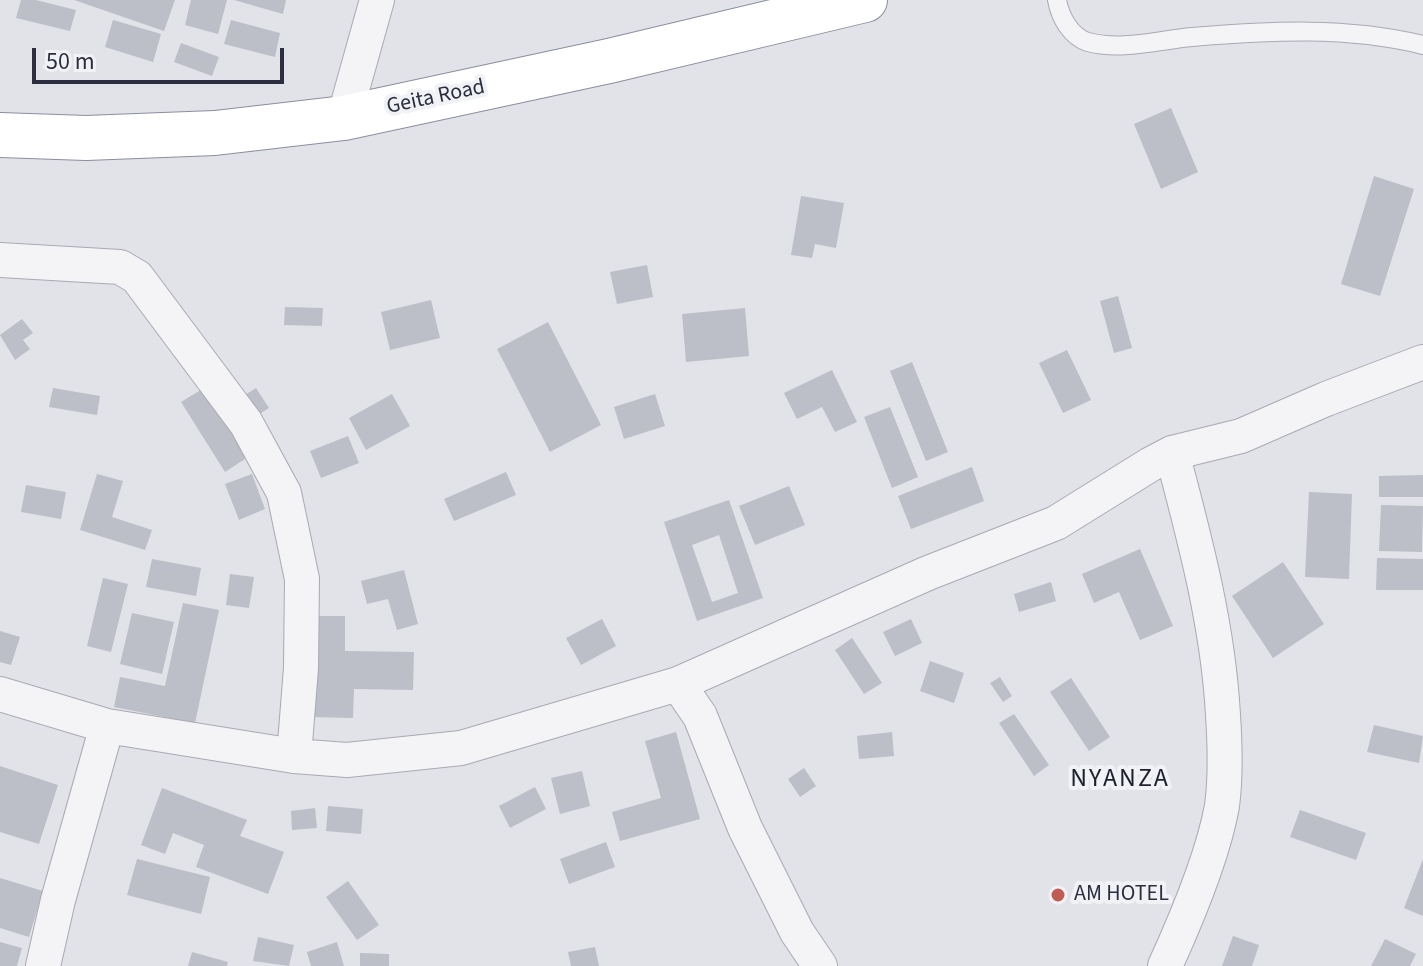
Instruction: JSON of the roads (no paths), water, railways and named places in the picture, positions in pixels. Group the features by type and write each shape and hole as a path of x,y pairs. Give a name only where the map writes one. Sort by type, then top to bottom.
{"highway":[{"name":"Geita Road","path":"0,135 86,138 215,133 344,118 609,61 865,0"}],"street":[{"path":"344,118 377,0"},
{"path":"0,260 120,267 137,277 246,423 284,493 302,579 301,668 294,756"},
{"path":"0,694 107,726 294,756 347,760 461,748 678,684 928,573 1056,523 1172,453 1241,436 1423,362"},
{"path":"1165,966 1209,851 1221,807 1225,758 1220,668 1208,591 1172,453"},
{"path":"678,684 700,716 740,819 797,932 820,966"},
{"path":"43,966 58,900 107,726"}],"lane":[{"path":"1057,0 1065,22 1074,34 1087,42 1122,45 1319,30 1423,45"}],"place":[{"name":"AM HOTEL","path":"1058,895"}],"district":[{"name":"NYANZA","path":"1120,780"}]}
